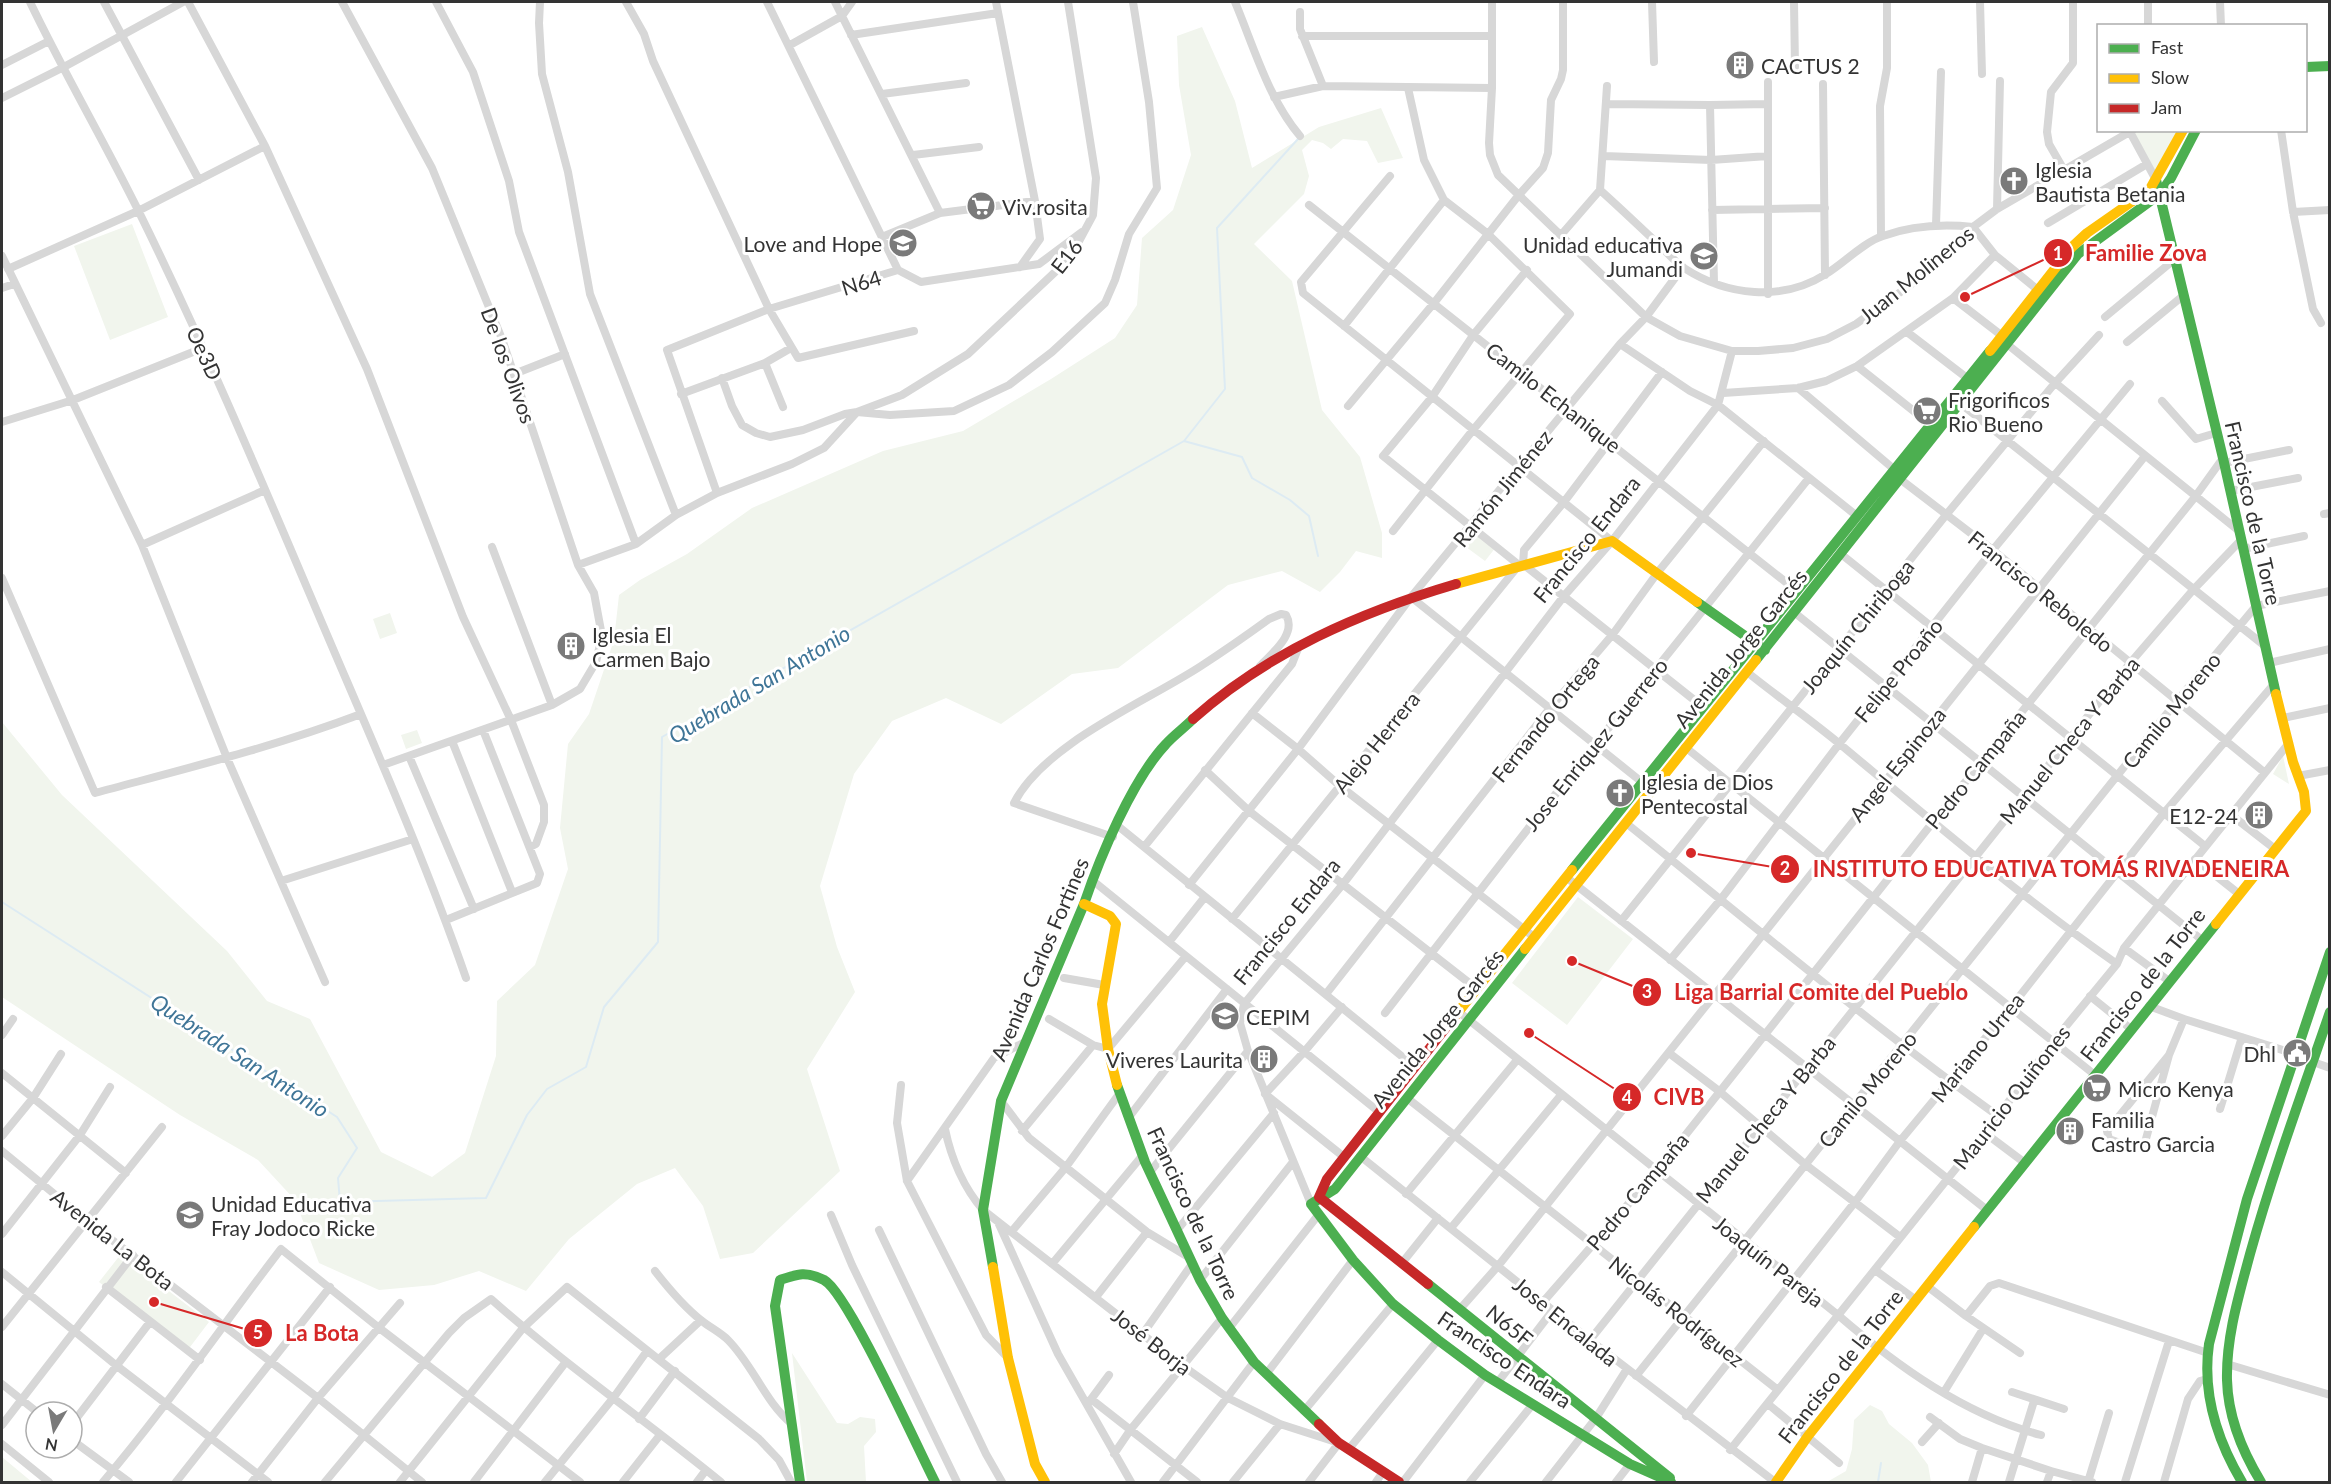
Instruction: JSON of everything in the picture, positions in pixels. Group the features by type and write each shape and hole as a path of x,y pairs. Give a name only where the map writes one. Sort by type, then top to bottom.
{"street":[{"name":"Oe3D","path":"30,2 62,68 138,211 203,348 383,765 446,920 466,978"},
{"path":"104,2 199,180"},
{"path":"2,98 183,2"},
{"path":"188,2 266,146 367,369 463,617 511,720 546,813 536,844 530,847"},
{"name":"De los Olivos","path":"342,2 432,168 514,374 578,565 594,593 602,636 592,668 580,689 552,705"},
{"path":"436,2 473,72 509,181 519,232 636,544"},
{"path":"540,2 542,74 568,171 590,294 676,515"},
{"path":"626,2 644,34 653,61 769,309 798,358 914,331"},
{"path":"767,2 898,270"},
{"path":"835,2 913,154 940,213"},
{"path":"790,45 842,16 852,2"},
{"path":"996,2 1035,201 1040,239 1020,267"},
{"name":"E16","path":"858,412 902,395 968,354 1070,258 1086,230 1093,215 1096,178 1068,2"},
{"path":"722,378 737,419 742,425 763,435 784,435 845,414 858,412 890,415 954,411 1009,385 1052,352 1105,303 1115,280 1129,234 1157,188 1149,102 1133,2"},
{"path":"1235,2 1274,97 1288,122 1300,136"},
{"name":"Juan Molineros","path":"1492,2 1490,155 1498,175 1646,317 1680,336 1732,351 1792,348 1827,339 1856,324 1913,283 1973,227 1997,209 2064,170 2119,134"},
{"path":"1348,406 1543,168 1546,161 1550,107 1563,70 1563,2"},
{"path":"1652,2 1654,62"},
{"path":"1794,2 1795,67"},
{"path":"1881,236 1880,106 1887,68 1887,2"},
{"path":"1980,2 1982,74"},
{"path":"2064,170 2049,144 2047,132 2051,92 2073,63 2073,2"},
{"path":"2148,2 2148,24"},
{"path":"2220,2 2221,24"},
{"path":"1300,12 1302,36 1323,86"},
{"path":"851,35 998,13"},
{"path":"1302,36 1492,36"},
{"path":"2,65 49,41"},
{"path":"2307,67 2330,66"},
{"path":"1936,225 1941,72"},
{"path":"1997,209 2000,81"},
{"path":"1768,82 1768,294"},
{"path":"882,94 966,83"},
{"path":"1823,84 1825,275"},
{"path":"1274,97 1323,86 1492,88"},
{"path":"1561,235 1600,190 1607,86"},
{"path":"1393,531 1473,430 1570,314 1488,234 1444,200 1424,160 1408,88"},
{"path":"1607,104 1768,104"},
{"path":"1710,105 1714,283"},
{"name":"Francisco de la Torre","path":"1775,1482 1877,1349 2306,811 2304,792 2274,684 2224,460 2160,194 2156,180 2131,132"},
{"name":"Avenida Jorge Garcés","path":"1315,1200 1327,1179 1415,1066 1857,516 1960,404 2038,290 2072,246 2150,189 2182,132"},
{"name":"Avenida Jorge Garcés","path":"1315,1200 1335,1189 1685,747 1795,613 1841,554 1930,424 1966,378 2004,339 2078,254 2160,194 2195,132"},
{"path":"2281,132 2293,212 2313,309 2321,323"},
{"path":"8,269 138,211 266,146"},
{"path":"913,154 979,147"},
{"path":"1604,156 1711,160 1768,156"},
{"path":"2048,223 2147,164"},
{"path":"1390,176 1301,282 1303,293 1612,541 1765,650"},
{"path":"1600,190 1683,267 1714,283 1741,291 1768,294 1802,286 1825,275 1881,236 1936,225 1973,227 1995,255 2038,290"},
{"path":"1344,326 1444,200"},
{"path":"882,237 940,213 1035,201"},
{"name":"Camilo Echanique","path":"1309,205 1704,515 1797,591"},
{"path":"1712,210 1825,208"},
{"path":"2293,212 2330,210"},
{"name":"N64","path":"681,394 667,350 769,309 898,270 921,282 1039,264 1086,230"},
{"path":"1723,393 1798,388 1826,381 1857,366 1953,298 1995,255"},
{"path":"2,256 142,545 227,758 325,982"},
{"path":"2105,317 2175,259"},
{"name":"Ramón Jiménez","path":"1190,885 1298,749 1411,597 1472,526 1620,344 1646,317 1683,267"},
{"path":"1527,270 1474,334 1432,397 1383,456 1613,634 1703,707"},
{"path":"2,288 14,284"},
{"path":"2127,342 2184,295"},
{"path":"1953,298 2195,497 2241,540 2304,536"},
{"path":"1907,332 1966,378"},
{"name":"Joaquín Chiriboga","path":"1621,921 1946,515 2055,383 2098,335"},
{"path":"1620,344 1690,391 1719,405 1857,516"},
{"path":"2,422 73,400 203,348"},
{"path":"717,494 681,394 765,363 791,348"},
{"name":"Francisco Endara","path":"1671,1482 1630,1464 1485,1375 1392,1304 1353,1260 1319,1214 1315,1200 1293,1162 1248,1051 1240,1023 1244,1004 1343,884 1564,596 1612,541 1719,405 1732,351"},
{"path":"514,374 565,354"},
{"path":"765,363 783,407"},
{"path":"1857,366 1930,424"},
{"name":"Alejo Herrera","path":"1232,920 1521,564 1524,550 1564,502 1662,372"},
{"name":"Felipe Proaño","path":"1670,960 1721,899 1839,744 1992,551 2130,384"},
{"name":"Francisco Reboledo","path":"1798,388 1946,515 2264,772"},
{"path":"2162,401 2196,439 2216,433"},
{"path":"1960,404 2265,646"},
{"path":"578,565 636,544 676,515 717,494 792,464 824,448 858,412"},
{"name":"Fernando Ortega","path":"1326,994 1550,708 1613,634 1658,572 1764,441"},
{"path":"2224,460 2289,450"},
{"name":"Angel Espinoza","path":"1498,1266 2145,456"},
{"name":"Pedro Campaña","path":"1543,1302 1657,1172 1873,897 2224,460"},
{"name":"Jose Enriquez Guerrero","path":"1385,1013 1655,669 1809,478"},
{"path":"2230,491 2298,478"},
{"path":"142,545 266,490"},
{"name":"Manuel Checa Y Barba","path":"1590,1340 2069,739 2193,590 2241,540"},
{"name":"Avenida Carlos Fortines","path":"1045,1482 1035,1464 1008,1358 983,1210 1001,1101 1092,880 1133,791 1165,745 1216,699 1257,670 1300,645 1337,627 1411,597 1521,564 1612,541"},
{"path":"383,765 552,705 492,547"},
{"path":"1841,554 2205,846"},
{"path":"2,578 6,596 95,793 227,758 361,714"},
{"path":"2256,606 2330,591"},
{"path":"1411,597 1642,783"},
{"name":"Camilo Moreno","path":"1636,1376 2177,701 2256,606"},
{"path":"1795,613 2202,940"},
{"path":"1113,837 1014,803 1022,788 1058,755 1104,722 1201,667 1269,619 1281,614 1286,615 1290,624 1284,639 1257,670"},
{"path":"1144,847 1292,664 1300,645"},
{"path":"2269,663 2330,649"},
{"path":"1747,672 1839,744 2023,895 2117,964"},
{"name":"Mariano Urrea","path":"1686,1416 1855,1202 1900,1141 2011,1007 2164,813 2228,741 2274,684"},
{"path":"2283,718 2330,708"},
{"path":"1252,713 1340,786 1534,938"},
{"path":"446,920 537,883 540,879 530,847 483,730"},
{"path":"452,741 512,892"},
{"name":"Mauricio Quiñones","path":"1730,1450 1985,1133 2053,1042 2117,964 2124,948 2289,743"},
{"path":"1685,747 2095,1075"},
{"path":"409,756 474,909"},
{"path":"1205,770 1249,811 1477,989"},
{"path":"2298,776 2330,770"},
{"path":"2230,814 2275,849"},
{"path":"1626,824 1856,1008 1998,1116"},
{"path":"1118,826 1204,898 1415,1066"},
{"path":"280,881 413,839"},
{"path":"2194,859 2239,894"},
{"path":"1566,877 1987,1210"},
{"path":"1092,880 1379,1112"},
{"path":"1169,942 1204,898"},
{"name":"Francisco de la Torre","path":"1084,904 1110,916 1116,924 1102,1004 1108,1050 1119,1094 1142,1156 1200,1280 1226,1323 1254,1362 1343,1447 1401,1482"},
{"path":"2124,948 2169,981"},
{"path":"2242,1482 2228,1460 2217,1427 2207,1379 2208,1353 2243,1209 2330,952"},
{"path":"1049,1019 1093,1045 1108,1050 1186,956"},
{"path":"1064,978 1104,985"},
{"path":"1129,1117 1227,989"},
{"path":"2090,996 2132,1029"},
{"path":"2149,1006 2295,1054"},
{"path":"1342,1007 1265,1094 1344,1157"},
{"name":"Joaquín Pareja","path":"1459,1012 1838,1315 1877,1349 1980,1413 2026,1431 2041,1434"},
{"path":"2261,1482 2239,1443 2230,1409 2227,1364 2230,1333 2262,1211 2330,1012"},
{"path":"2,1035 13,1019"},
{"path":"2169,1054 2107,1131 2107,1137 2111,1141 2141,1148 2145,1143 2169,1054 2184,1019"},
{"path":"2220,1109 2242,1037"},
{"path":"907,1181 994,1058 1025,1042"},
{"path":"1023,1131 1093,1045"},
{"path":"1150,1172 1248,1051"},
{"path":"1669,1053 1719,1091 1806,1165 1900,1237"},
{"path":"2,1136 33,1098 61,1054"},
{"path":"1406,1194 1517,1060"},
{"path":"2313,1062 2330,1068"},
{"path":"2,1073 126,1173"},
{"path":"901,1085 897,1123 907,1181 986,1335 1008,1358"},
{"path":"2,1233 80,1135 110,1087"},
{"path":"1012,1231 1066,1167 1119,1094"},
{"path":"1451,1228 1561,1095"},
{"name":"Nicolás Rodríguez","path":"1407,1098 1778,1390"},
{"path":"1001,1101 1023,1131 1104,1199 1147,1232 1191,1261 1142,1335"},
{"path":"1178,1230 1274,1113"},
{"path":"2,1327 162,1127"},
{"path":"945,1129 948,1145 958,1169 974,1199 983,1210"},
{"path":"1985,1133 2025,1163"},
{"name":"Avenida La Bota","path":"2,1151 86,1220 318,1398 422,1482"},
{"path":"1052,1264 1142,1156"},
{"name":"Jose Encalada","path":"1360,1156 1686,1416 1775,1482"},
{"path":"1200,1280 1293,1162"},
{"name":"N65F","path":"1315,1200 1402,1263 1676,1482"},
{"name":"José Borja","path":"983,1210 1142,1335 1228,1398 1280,1424 1343,1447"},
{"path":"1114,1454 1131,1429 1183,1366 1226,1323 1319,1214"},
{"path":"831,1215 857,1276 957,1482"},
{"path":"1402,1263 1438,1218"},
{"path":"998,1221 1058,1354 1089,1402 1114,1454 1131,1482"},
{"path":"879,1230 986,1454 1002,1482"},
{"path":"1095,1297 1147,1232"},
{"path":"103,1482 200,1360 222,1325 281,1249 424,1363 580,1482"},
{"path":"2,1425 106,1287 133,1255"},
{"path":"1267,1373 1353,1260"},
{"path":"1460,1310 1498,1266"},
{"path":"1875,1270 1916,1300"},
{"path":"655,1271 675,1296 701,1320 728,1340 749,1365 782,1416 792,1424"},
{"path":"2,1272 117,1366 268,1482"},
{"path":"800,1482 775,1306 780,1280 802,1273 826,1281 850,1314 935,1482"},
{"path":"1966,1316 1990,1286 2000,1283 2208,1353"},
{"path":"1928,1286 1983,1329 2020,1353"},
{"path":"106,1287 200,1360"},
{"path":"176,1482 330,1287"},
{"path":"400,1482 523,1328 567,1287 759,1439 779,1460 791,1482"},
{"path":"326,1482 464,1318 491,1299 565,1363 614,1397 721,1482"},
{"path":"252,1482 318,1398 400,1303"},
{"path":"1304,1411 1392,1304"},
{"path":"1498,1382 1553,1310"},
{"path":"659,1359 701,1320"},
{"path":"84,1409 150,1322"},
{"path":"1944,1392 1983,1329"},
{"path":"1309,1482 1438,1340"},
{"path":"2125,1482 2169,1341"},
{"path":"545,1482 614,1397 647,1351"},
{"path":"1163,1482 1254,1362"},
{"path":"474,1482 565,1363"},
{"path":"2227,1364 2330,1395"},
{"path":"1546,1482 1596,1418 1627,1369"},
{"path":"639,1419 675,1371"},
{"path":"1089,1402 1109,1375"},
{"path":"1401,1482 1485,1375"},
{"path":"2164,1482 2188,1399 2200,1381 2207,1379"},
{"path":"2,1384 22,1400"},
{"path":"2012,1392 2064,1409"},
{"path":"2009,1482 2018,1459 2034,1401"},
{"path":"1089,1402 1131,1429 1197,1482"},
{"path":"1470,1482 1533,1404"},
{"path":"1768,1404 1839,1463"},
{"path":"1930,1418 1960,1439 1982,1448 2089,1482 2109,1413"},
{"path":"1922,1442 1939,1423"},
{"path":"1233,1482 1280,1424"},
{"path":"623,1482 660,1435"},
{"path":"2,1444 49,1482"},
{"path":"1972,1482 1982,1448"},
{"path":"84,1449 129,1482"},
{"path":"1616,1482 1630,1464"},
{"path":"697,1482 706,1470"},
{"path":"2048,1482 2051,1471"},
{"path":"1376,1482 1383,1472"}],"shaded area":[{"path":"1202,27 1235,101 1252,168 1319,127 1381,108 1403,158 1378,163 1367,141 1343,139 1331,149 1323,143 1312,140 1302,150 1309,176 1304,194 1254,244 1292,281 1322,410 1360,457 1382,533 1382,558 1356,551 1340,572 1320,592 1282,571 1228,585 1118,668 1072,674 1001,724 946,698 892,721 854,774 820,886 837,947 855,992 807,1069 840,1171 753,1253 720,1259 703,1206 675,1168 637,1184 569,1239 526,1291 479,1271 434,1285 379,1290 319,1263 295,1200 258,1160 180,1115 2,997 2,722 62,795 227,951 267,1001 310,1019 381,1152 432,1177 465,1153 496,1056 497,1001 535,965 568,869 560,828 568,744 589,714 614,640 619,595 640,580 687,554 752,508 883,451 963,431 1115,338 1137,305 1142,238 1173,210 1191,155 1179,85 1177,36"},
{"path":"2134,132 2180,132 2156,180"},
{"path":"132,224 168,317 110,340 74,246"},
{"path":"1473,530 1496,547 1485,561 1462,544"},
{"path":"390,613 397,633 380,639 373,619"},
{"path":"417,730 422,743 406,749 401,735"},
{"path":"2283,756 2289,784 2273,774"},
{"path":"1578,897 1633,939 1567,1025 1512,983"},
{"path":"121,1254 209,1322 187,1351 99,1282"},
{"path":"792,1353 837,1423 848,1424 860,1417 875,1419 876,1432 864,1446 866,1482 807,1482"},
{"path":"1870,1405 1882,1411 1889,1424 1912,1443 1928,1465 1931,1482 1827,1482 1846,1471 1852,1449 1854,1420"},
{"path":"2,1457 32,1482 2,1482"}],"waterway":[{"name":"Quebrada San Antonio","path":"2,902 337,1117 357,1148 338,1178 340,1202 486,1198 527,1115 547,1089 586,1067 604,1007 658,942 662,737 1184,441 1225,389 1217,228 1298,139"},
{"path":"1184,441 1242,457 1252,478 1290,500 1309,516 1318,556"},
{"path":"1878,1482 1881,1463"}],"traffic: fast":[{"path":"2307,67 2330,66"},
{"path":"1756,660 2078,254 2160,194 2195,132"},
{"path":"2156,180 2223,458 2276,694"},
{"path":"1572,870 1990,351"},
{"path":"1697,602 1765,650"},
{"path":"993,1267 983,1210 1001,1101 1099,864 1129,798 1153,759 1193,719"},
{"path":"1974,1227 2216,924"},
{"path":"1525,949 1335,1189 1311,1204 1353,1260 1393,1304 1438,1340 1485,1375 1630,1464 1671,1482"},
{"path":"2242,1482 2225,1450 2214,1416 2208,1380 2209,1344 2247,1199 2330,952"},
{"path":"2261,1482 2242,1446 2230,1407 2227,1364 2231,1332 2268,1193 2330,1012"},
{"path":"1117,1085 1145,1162 1200,1280 1222,1318 1254,1362 1319,1424"},
{"path":"800,1482 775,1306 780,1280 802,1274 824,1280 835,1291 849,1312 935,1482"},
{"path":"1428,1284 1670,1478"}],"traffic: slow":[{"path":"1990,351 2072,247 2087,233 2150,189 2182,132"},
{"path":"1456,584 1612,541 1697,602"},
{"path":"1525,949 1756,660"},
{"path":"2216,924 2306,811 2304,792 2293,762 2276,694"},
{"path":"1455,1016 1572,870"},
{"path":"1084,904 1110,916 1116,924 1102,1004 1108,1049 1117,1085"},
{"path":"1776,1482 1808,1436 1974,1227"},
{"path":"993,1267 1008,1358 1035,1464 1045,1482"}],"traffic: jam":[{"path":"1193,719 1252,674 1317,637 1385,607 1456,584"},
{"path":"1319,1197 1327,1179 1455,1016"},
{"path":"1319,1197 1428,1284"},
{"path":"1319,1424 1339,1443 1399,1482"}],"place":[{"name":"CACTUS 2","path":"1740,65"},
{"name":"Iglesia Bautista Betania","path":"2014,181"},
{"name":"Viv.rosita","path":"981,206"},
{"name":"Love and Hope","path":"903,243"},
{"name":"Unidad educativa Jumandi","path":"1704,256"},
{"name":"Familie Zova","path":"1965,297"},
{"name":"Frigorificos Rio Bueno","path":"1927,411"},
{"name":"Iglesia El Carmen Bajo","path":"571,646"},
{"name":"Iglesia de Dios Pentecostal","path":"1620,793"},
{"name":"E12-24","path":"2259,815"},
{"name":"INSTITUTO EDUCATIVA TOMÁS RIVADENEIRA","path":"1691,853"},
{"name":"Liga Barrial Comite del Pueblo","path":"1572,961"},
{"name":"CEPIM","path":"1225,1016"},
{"name":"CIVB","path":"1529,1033"},
{"name":"Dhl","path":"2297,1053"},
{"name":"Viveres Laurita","path":"1264,1059"},
{"name":"Micro Kenya","path":"2097,1088"},
{"name":"Familia Castro Garcia","path":"2070,1131"},
{"name":"Unidad Educativa Fray Jodoco Ricke","path":"190,1215"},
{"name":"La Bota","path":"154,1302"}]}
